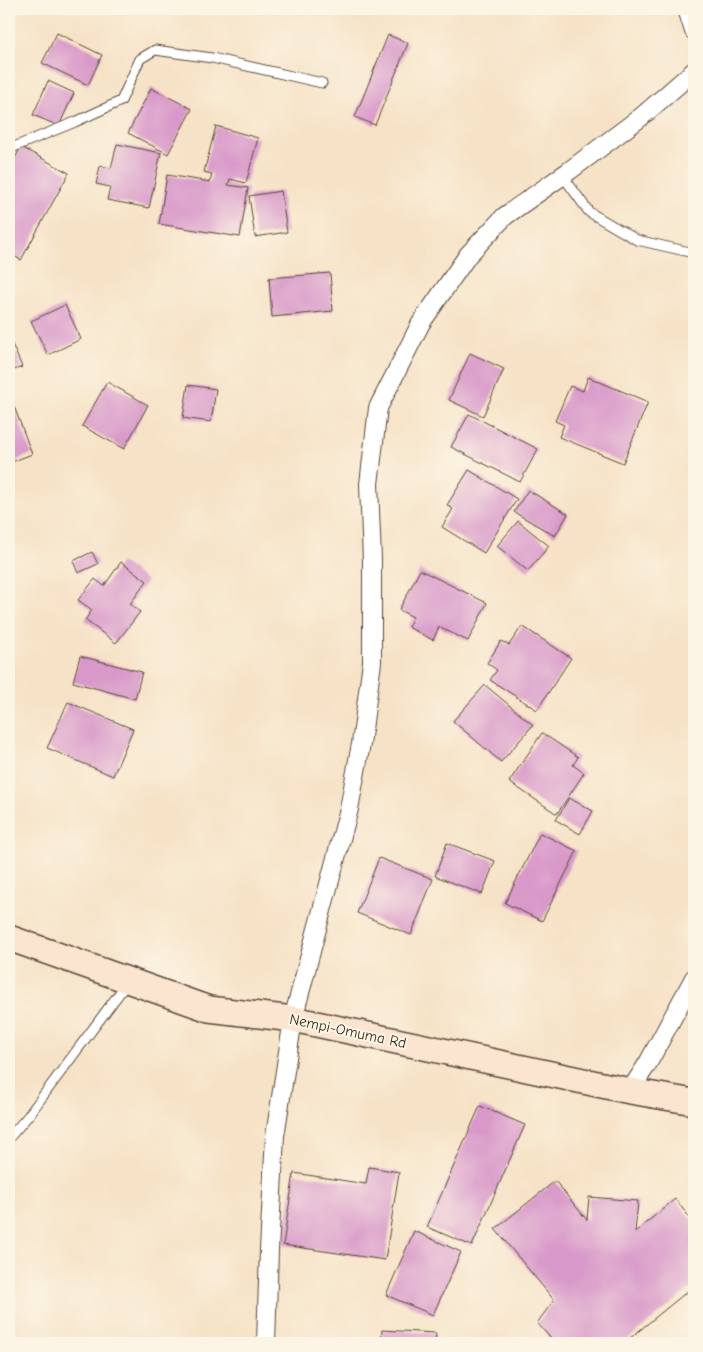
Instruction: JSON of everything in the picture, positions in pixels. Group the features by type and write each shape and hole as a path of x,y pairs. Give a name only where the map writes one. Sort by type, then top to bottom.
{"street":[{"path":"687,9 694,31"},
{"path":"266,1343 275,1136 293,1019 349,810 361,744 372,662 372,560 368,484 378,408 421,323 468,256 505,216 563,176 641,117 694,71"},
{"name":"Nempi-Omuma Rd","path":"9,938 209,1009 293,1019 630,1091 694,1102"},
{"path":"630,1091 648,1063 694,978"}],"lane":[{"path":"9,148 59,129 121,101 140,59 155,50 212,58 322,83"},
{"path":"563,176 589,212 637,240 694,253"},
{"path":"9,1138 28,1116 128,980"}],"building":[{"path":"57,33 102,55 88,85 42,63"},
{"path":"388,35 408,43 375,125 355,117"},
{"path":"48,81 74,93 59,126 33,115"},
{"path":"151,88 192,109 168,154 128,133"},
{"path":"216,126 258,138 246,183 230,179 228,185 248,188 240,237 159,224 167,175 210,182 212,174 204,172"},
{"path":"117,144 161,153 149,208 107,200 110,187 96,184 100,166 111,168"},
{"path":"21,147 69,173 21,260 9,253 9,169"},
{"path":"281,191 287,232 255,237 249,196"},
{"path":"330,273 333,311 272,317 269,278"},
{"path":"65,305 81,339 48,355 31,321"},
{"path":"9,337 22,367 9,372"},
{"path":"470,353 504,369 483,416 449,400"},
{"path":"588,377 648,402 623,463 559,437 564,425 555,421 570,386 583,391"},
{"path":"107,382 148,405 124,449 82,426"},
{"path":"188,385 216,389 211,422 183,418"},
{"path":"12,401 32,454 9,463 9,402"},
{"path":"469,414 538,449 520,482 451,447"},
{"path":"469,470 517,499 484,553 442,527 453,509 447,505"},
{"path":"528,490 568,514 555,536 514,512"},
{"path":"518,521 549,546 528,571 497,546"},
{"path":"92,552 98,564 78,573 73,561"},
{"path":"121,562 147,581 130,604 140,612 116,643 85,620 92,610 78,600 95,579 104,586"},
{"path":"420,570 487,603 468,641 439,627 433,640 408,627 413,617 399,610"},
{"path":"522,626 571,658 537,710 490,680 497,670 487,663 501,641 509,645"},
{"path":"80,656 142,672 135,699 73,682"},
{"path":"485,685 533,725 501,762 453,721"},
{"path":"68,702 133,729 113,776 47,748"},
{"path":"542,733 578,757 573,765 584,773 557,814 509,782"},
{"path":"569,798 593,811 580,834 556,820"},
{"path":"540,833 577,851 542,921 505,903"},
{"path":"447,843 495,861 482,894 435,876"},
{"path":"379,858 433,879 411,935 357,913"},
{"path":"480,1106 525,1125 472,1246 427,1227"},
{"path":"369,1167 399,1172 385,1260 283,1245 294,1173 366,1184"},
{"path":"555,1181 587,1220 589,1197 638,1201 635,1232 675,1199 694,1223 694,1286 624,1343 555,1343 537,1323 554,1300 495,1229"},
{"path":"414,1231 461,1252 433,1315 386,1295"},
{"path":"382,1330 436,1333 435,1343 381,1343"}]}
